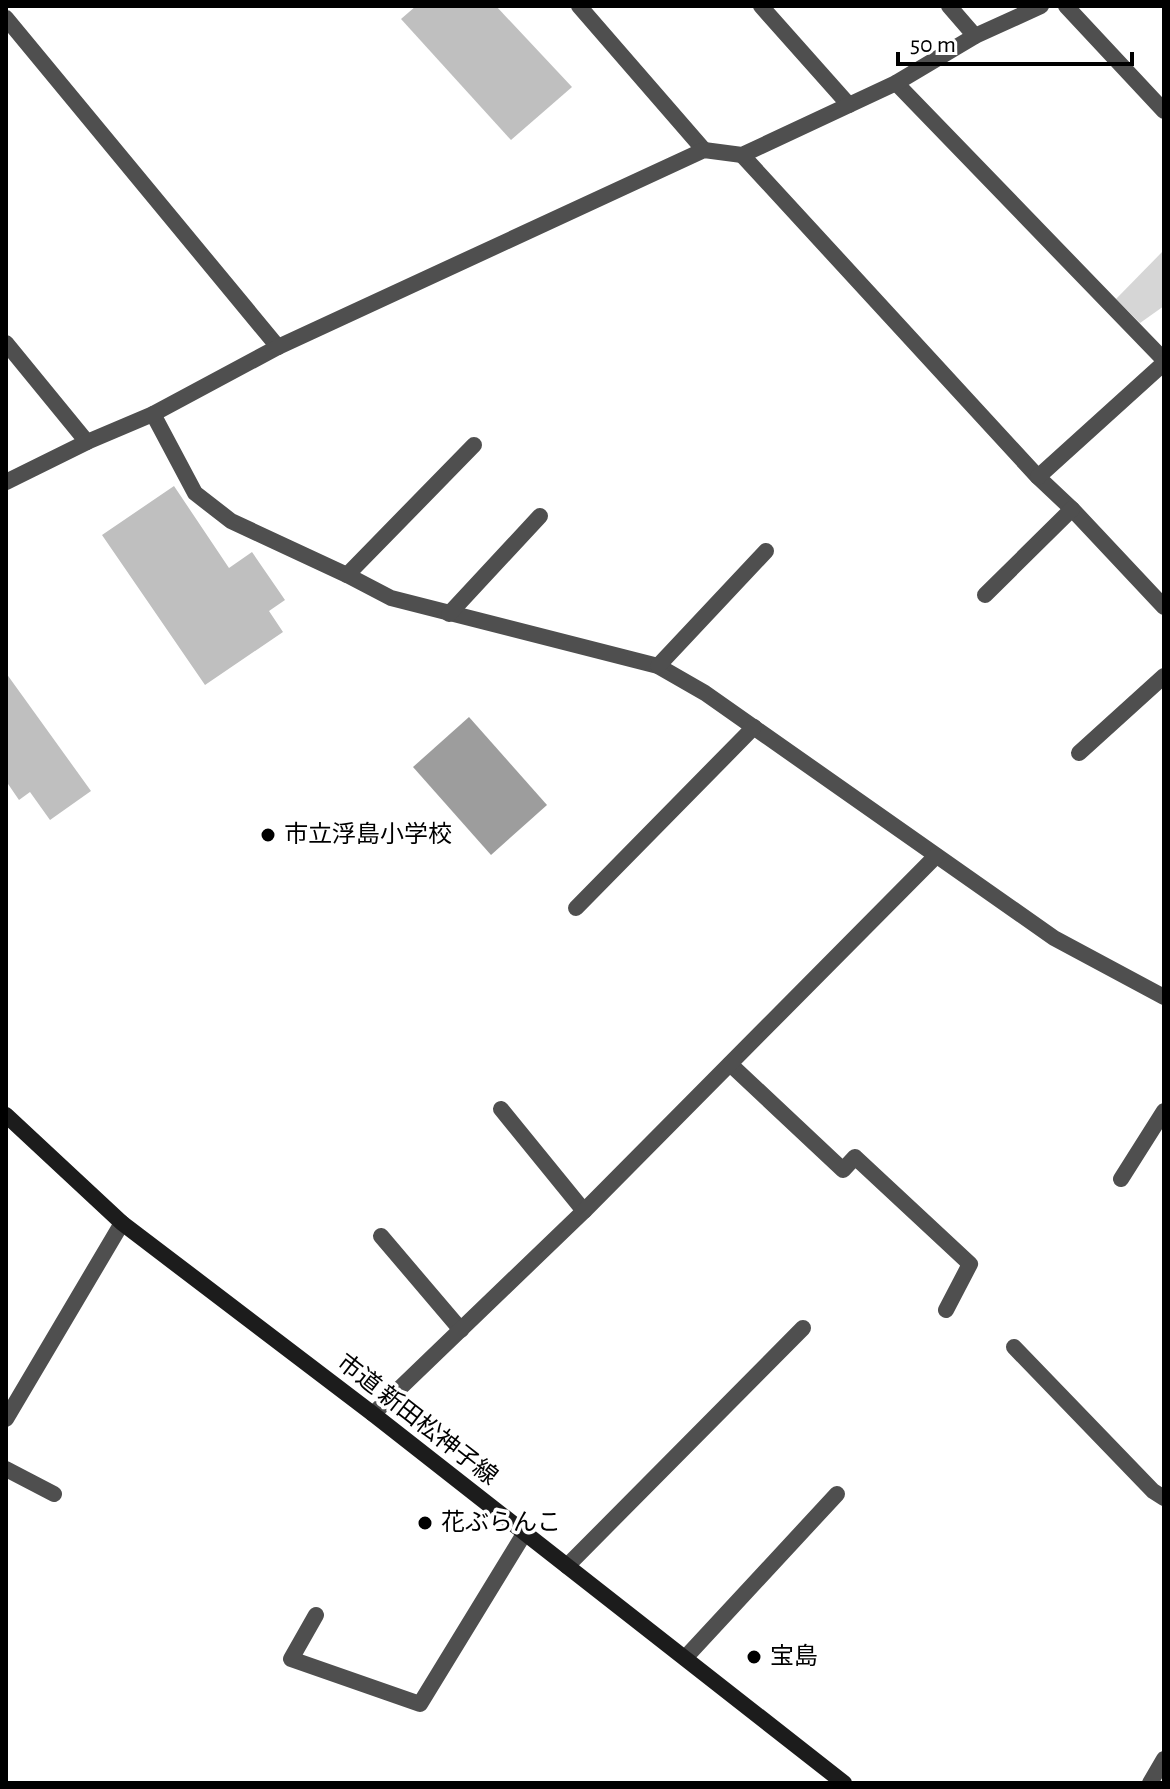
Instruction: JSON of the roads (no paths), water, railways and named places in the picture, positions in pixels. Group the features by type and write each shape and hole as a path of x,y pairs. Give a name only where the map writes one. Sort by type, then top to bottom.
{"street":[{"path":"579,6 704,150"},
{"path":"761,6 849,105"},
{"path":"949,6 975,36"},
{"path":"6,482 153,414 278,347 704,150 742,155 896,83 975,36 1041,6"},
{"path":"1066,6 1164,111"},
{"path":"6,18 278,347"},
{"path":"896,83 1164,361 1038,477"},
{"path":"742,155 1038,477 1164,607"},
{"path":"6,343 87,442"},
{"path":"153,414 195,493 231,521 391,598 658,666 705,693 1054,938 1164,997"},
{"path":"347,575 474,445"},
{"path":"985,595 1072,509"},
{"path":"449,614 540,516"},
{"path":"658,666 766,551"},
{"path":"1079,753 1164,676"},
{"path":"576,908 754,727"},
{"path":"373,1414 584,1211 936,856"},
{"path":"730,1064 843,1170 855,1157 970,1264 946,1310"},
{"path":"501,1109 584,1211"},
{"path":"1121,1179 1164,1111"},
{"name":"市道 新田松神子線","path":"6,1115 122,1223 373,1414 844,1783"},
{"path":"6,1419 122,1223"},
{"path":"381,1236 461,1330"},
{"path":"567,1566 803,1328"},
{"path":"1014,1347 1153,1491 1164,1498"},
{"path":"6,1469 54,1494"},
{"path":"685,1658 837,1494"},
{"path":"316,1615 291,1659 420,1704 524,1534"},
{"path":"1150,1783 1164,1759"}],"place":[{"name":"市立浮島小学校","path":"268,835"},
{"name":"花ぶらんこ","path":"425,1523"},
{"name":"宝島","path":"754,1657"}]}
